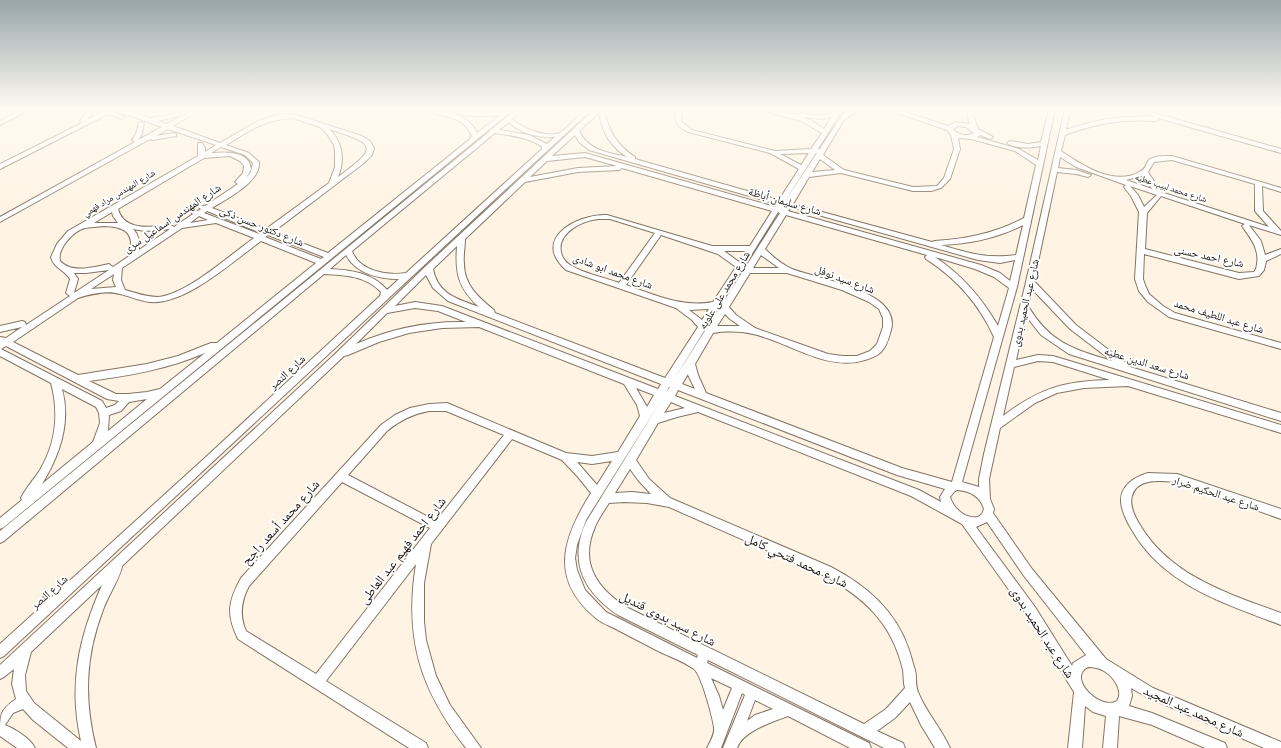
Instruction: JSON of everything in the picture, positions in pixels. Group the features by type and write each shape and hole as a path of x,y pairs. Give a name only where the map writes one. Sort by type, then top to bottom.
{"street":[{"path":"0,163 39,144"},
{"path":"0,218 133,144"},
{"path":"203,144 203,152 201,156 231,152 233,144"},
{"name":"شارع المهندس اسماعيل سرى","path":"72,294 118,267 200,210 238,182 246,174 248,164 245,160 231,152 208,144"},
{"name":"شارع المهندس مراد فهمي","path":"68,269 56,262 54,257 55,251 64,239 222,144"},
{"path":"68,269 74,279 72,294 95,291 122,291 148,299 165,298 183,292 194,286 330,185 337,173 340,161 337,144"},
{"name":"شارع المهندس مراد فهمي","path":"330,185 368,156 371,150 369,144"},
{"path":"0,524 18,516 322,267 348,250 468,144"},
{"path":"322,267 329,256 414,192 473,144"},
{"path":"542,144 545,146 545,149"},
{"name":"شارع النصر","path":"0,652 211,459 551,144"},
{"path":"0,673 563,144"},
{"path":"585,144 591,149 585,151 585,155"},
{"path":"616,144 628,155 641,163"},
{"path":"740,144 772,152 818,153 825,160 842,171 913,189 931,189 939,187 947,179 957,149 956,144"},
{"path":"783,207 807,175 821,144"},
{"path":"783,207 802,168 818,153 824,144"},
{"path":"957,149 963,144"},
{"path":"998,144 1017,150 1040,164"},
{"path":"1014,144 1033,146 1045,144"},
{"name":"شارع عبد الحميد بدوى","path":"955,487 1013,287 1045,144"},
{"name":"شارع عبد الحميد بدوى","path":"985,499 984,479 1030,282 1060,144"},
{"path":"1264,144 1281,147"},
{"path":"1264,144 1281,152"},
{"name":"شارع سليمان أباظة","path":"591,149 783,207 920,251 988,270 1002,278 1013,287"},
{"path":"772,152 802,168"},
{"name":"شارع محمد لبيب عطيه","path":"1058,152 1078,166 1246,226 1280,235"},
{"name":"شارع سليمان أباظة","path":"546,160 585,155 989,260 1011,260 1020,257"},
{"path":"1119,180 1138,176 1145,172 1152,161 1157,159 1172,158 1281,190"},
{"path":"523,180 578,170 631,168"},
{"name":"شارع محمد لبيب عطيه","path":"1054,170 1087,174 1236,219 1280,235"},
{"path":"807,175 842,171"},
{"path":"1127,187 1137,199 1143,212 1158,195 1145,172"},
{"path":"1258,183 1259,211 1280,235"},
{"path":"482,207 491,210"},
{"name":"شارع محمد على علوبه","path":"672,384 702,326 715,305 752,248 783,207"},
{"name":"شارع محمد على علوبه","path":"672,384 690,365 712,330 761,250 783,207"},
{"path":"114,208 117,218 136,237 137,243 135,250"},
{"name":"شارع دكتور حسن ذكى","path":"200,210 216,220 259,237 322,267 345,272 375,282 385,292 384,298"},
{"name":"شارع دكتور حسن ذكى","path":"200,210 266,232 329,256"},
{"path":"1236,219 1250,216 1259,211"},
{"name":"شارع عبد اللطيف محمد","path":"1143,212 1138,279 1140,288 1147,297 1158,307 1172,315 1188,321 1281,346"},
{"name":"شارع محمد ابو شادى","path":"715,305 702,308 689,308 676,305 569,268 557,257 556,251 559,240 572,226 580,221 600,216 622,219 708,247 720,252 740,266"},
{"path":"928,244 952,242 996,234 1014,227 1028,219"},
{"path":"81,228 106,224 147,229 173,228 216,220"},
{"path":"1246,226 1256,240 1262,259 1281,251"},
{"name":"شارع المهندس اسماعيل سرى","path":"1,341 72,294 109,267 173,228"},
{"path":"1026,230 1040,233"},
{"path":"621,286 660,232"},
{"path":"460,239 462,247 460,268 462,278 475,298 497,317"},
{"name":"شارع محمد ابو شادى","path":"708,247 752,248"},
{"path":"348,250 354,263 361,267 390,277 408,275"},
{"name":"شارع سيد نوفل","path":"712,330 734,328 756,332 837,359 860,359 870,356 878,350 882,344 888,324 887,316 877,302 859,294 791,271 779,265 761,250"},
{"path":"920,251 949,270 969,289 982,304 992,321 999,338"},
{"name":"شارع احمد حسنى","path":"1141,251 1239,276 1256,274 1260,270 1262,259"},
{"path":"68,269 87,271 109,267"},
{"path":"118,267 117,280 122,291"},
{"path":"429,268 434,286 441,294 497,317 901,472 955,487"},
{"name":"شارع سيد نوفل","path":"749,270 770,269 791,271"},
{"path":"1030,282 1073,327 1100,349 1131,371"},
{"path":"430,306 433,299 441,294"},
{"path":"0,538 18,516 95,446 226,339 276,305"},
{"path":"383,312 415,305 430,306 915,493 966,521 980,521 988,514 988,504 985,499 975,490 962,486 955,487 950,489 945,497 951,512"},
{"name":"شارع محمد ابو شادى","path":"676,305 695,318 702,326"},
{"name":"شارع سعد الدين عطيه","path":"1024,306 1032,320 1042,332 1072,352 1281,417"},
{"name":"شارع سيد نوفل","path":"725,308 744,325 756,332"},
{"path":"337,357 373,340 411,329 449,325 485,326"},
{"path":"0,329 25,326 21,340 23,351"},
{"path":"77,379 134,371 160,365 191,355 226,339"},
{"path":"1,341 110,396 126,399 138,398 164,390"},
{"path":"0,352 99,404 104,413 104,425 95,446"},
{"path":"0,358 11,358"},
{"path":"1090,370 1091,358"},
{"name":"شارع سعد الدين عطيه","path":"1011,364 1031,359 1054,359 1281,429"},
{"path":"690,365 697,386 703,396"},
{"path":"18,516 46,468 55,448 62,411 60,395 55,381"},
{"path":"627,382 650,418 698,409"},
{"path":"996,426 1029,402 1046,393 1065,387 1087,384 1132,383"},
{"name":"شارع سيد بدوى قنديل","path":"672,384 602,496 585,538 583,552 589,580 597,592 608,603 622,612 898,748"},
{"path":"104,413 118,408 126,399"},
{"name":"شارع محمد أسعد راجح","path":"421,748 242,635 236,624 234,610 238,596 245,582 384,428 401,416 420,408 434,406 447,408 565,457 592,460 626,458"},
{"name":"شارع احمد فهيم عبد العاطى","path":"317,683 510,434"},
{"name":"شارع محمد أسعد راجح","path":"565,457 602,496"},
{"name":"شارع محمد فتحي كامل","path":"626,458 646,484 671,503"},
{"path":"211,459 222,465"},
{"path":"340,476 438,527"},
{"name":"شارع عبد الحكيم ضرار","path":"1281,514 1176,478 1160,477 1145,479 1133,484 1127,495 1128,510 1134,526 1159,557 1176,571 1215,594 1281,619"},
{"name":"شارع سيد بدوى قنديل","path":"602,496 582,517 574,531 570,544 569,557 575,583 591,606 602,616 859,746"},
{"name":"شارع محمد فتحي كامل","path":"602,496 640,496 671,503 827,571 846,580 864,593 879,609 892,627 899,641 908,670 911,690 922,713 943,748"},
{"name":"شارع عبد الحميد بدوى","path":"988,514 1025,569 1048,599 1107,667"},
{"name":"شارع عبد الحميد بدوى","path":"966,521 1031,611 1078,688"},
{"path":"427,540 417,590 416,616 420,643 427,669 438,696 453,721 474,748"},
{"path":"89,748 81,709 83,657 97,607 121,560"},
{"path":"27,648 21,663 18,677 19,690 23,702 31,711 79,748"},
{"path":"705,653 700,666 713,696 721,729"},
{"path":"1075,748 1078,688 1075,676 1076,669 1080,664 1086,661 1107,667 1121,681 1126,693 1126,700 1122,706 1115,710 1104,709 1095,706 1087,700 1078,688"},
{"name":"شارع محمد عبد المجيد","path":"1107,667 1149,692 1279,748"},
{"path":"714,748 739,685"},
{"path":"864,731 879,724 892,714 911,690"},
{"path":"733,742 752,692"},
{"path":"0,721 9,709 23,702"},
{"path":"733,742 760,720 788,710"},
{"path":"1110,748 1115,710"},
{"name":"شارع محمد عبد المجيد","path":"1115,710 1152,719 1220,748"},
{"path":"0,730 8,733 28,748"}]}
